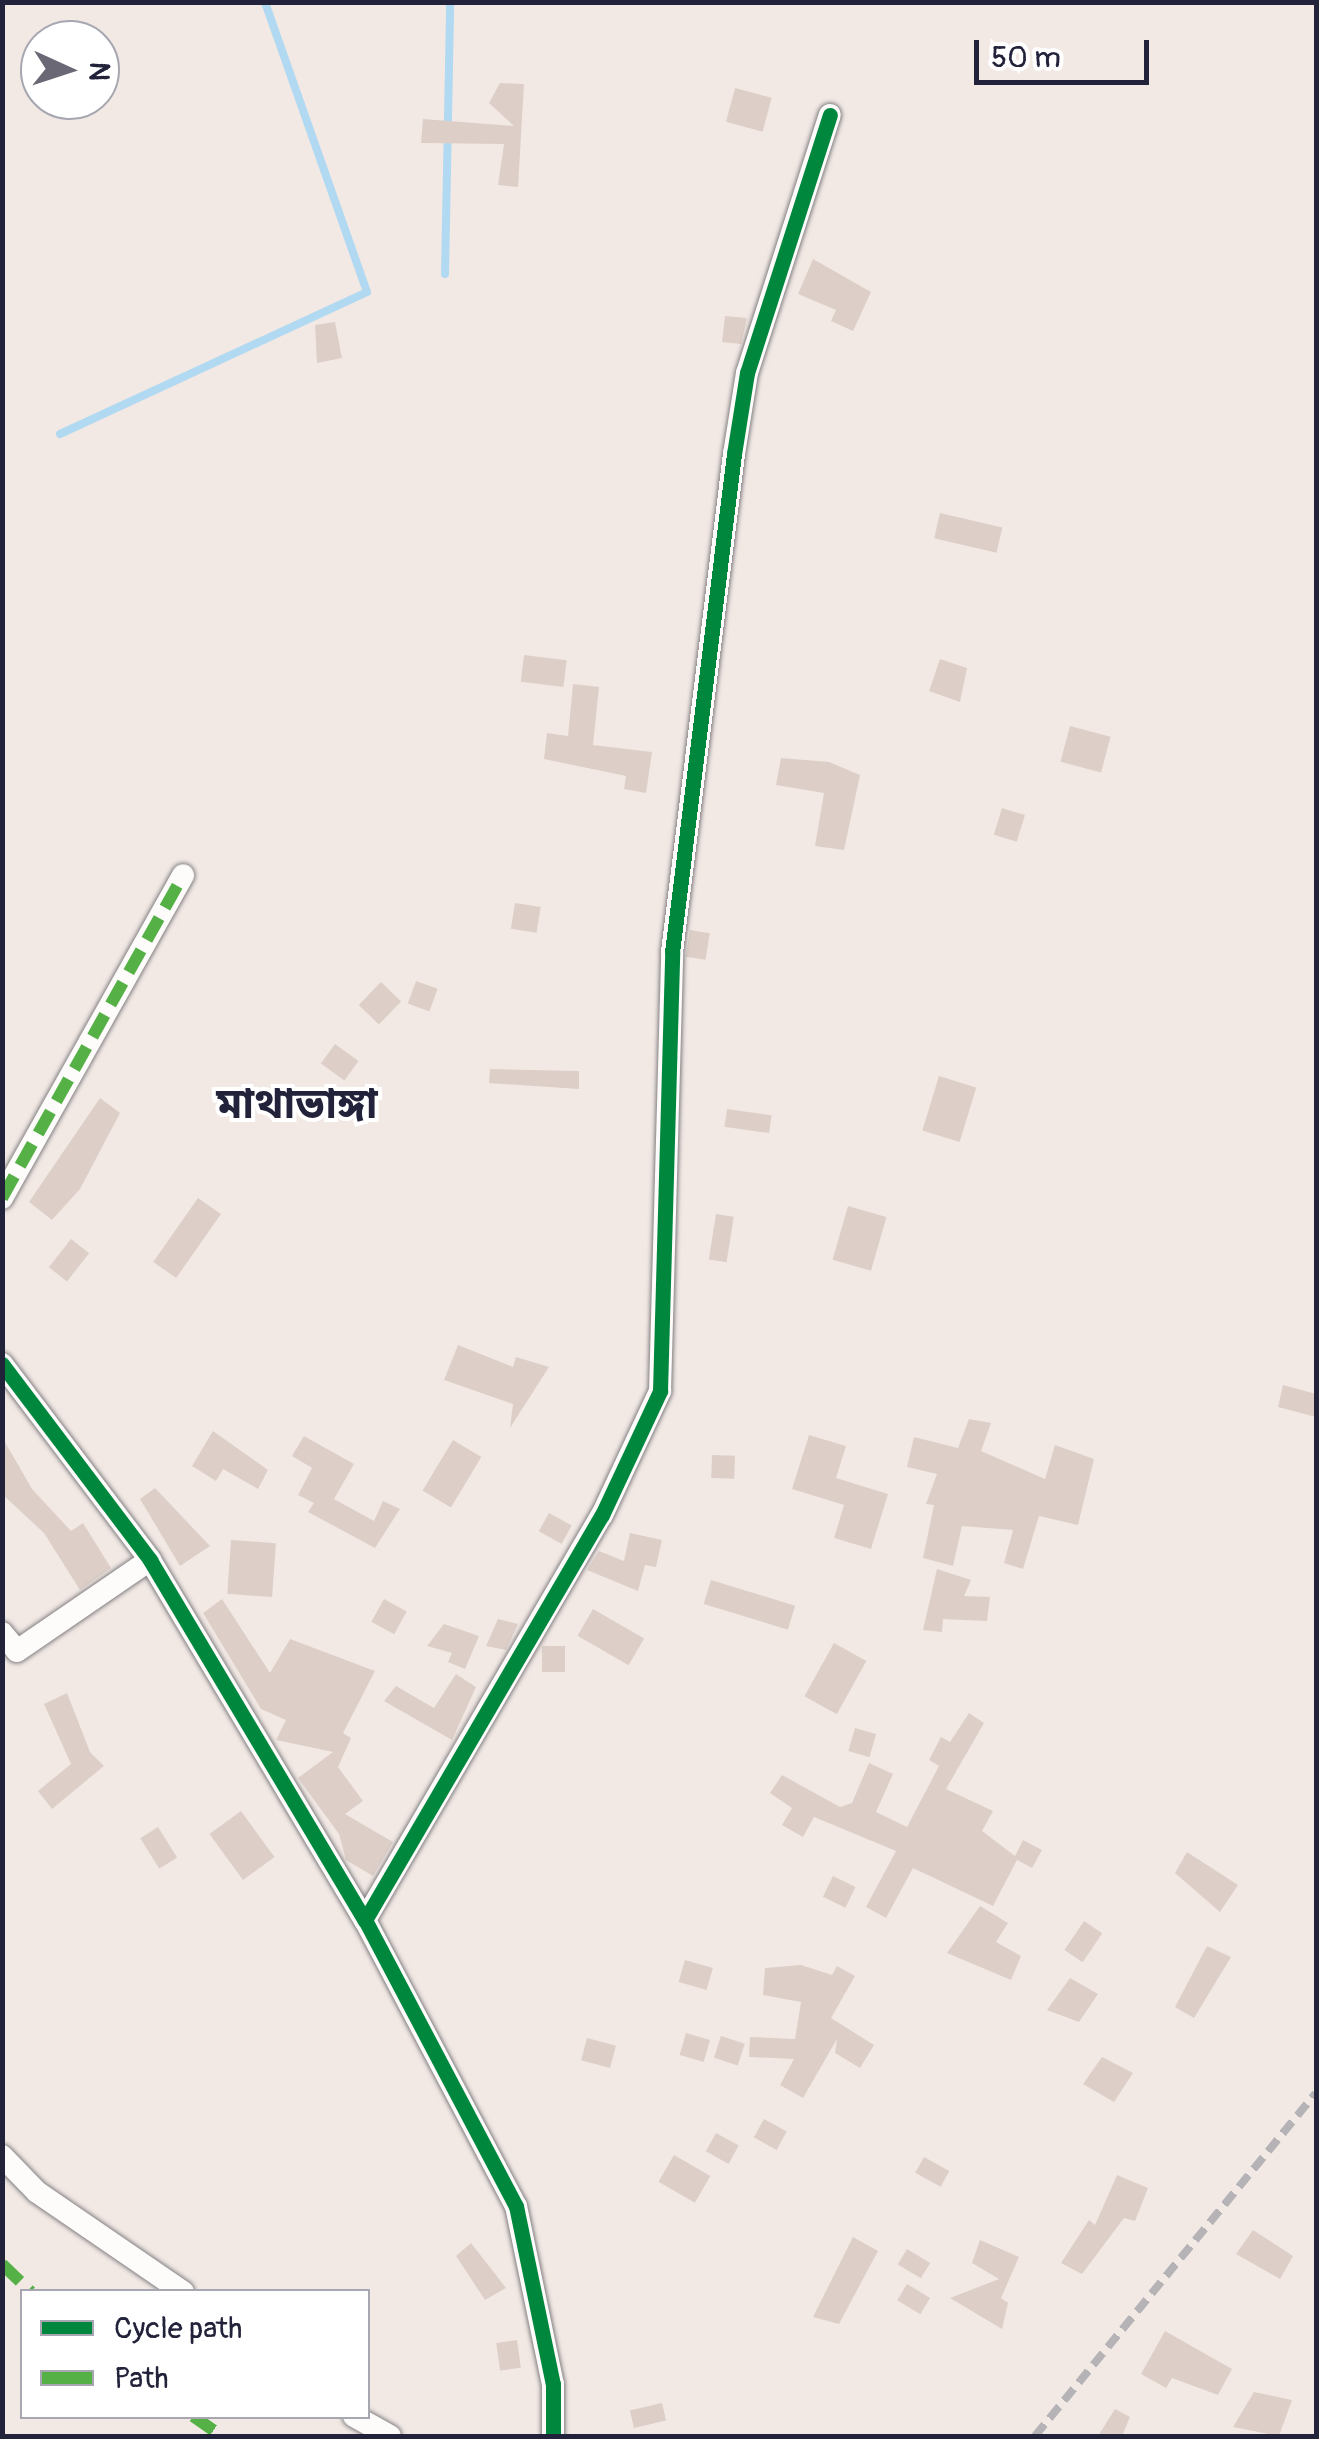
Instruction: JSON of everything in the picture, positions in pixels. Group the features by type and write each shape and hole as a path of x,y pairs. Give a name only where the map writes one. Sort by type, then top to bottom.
{"street":[{"path":"365,1920 602,1515 660,1391 672,952 734,454 747,373 830,115"},
{"path":"2,1198 183,875"},
{"path":"2,1364 150,1560 365,1920 516,2206 553,2384 553,2436"},
{"path":"2,1633 16,1652 150,1560"},
{"path":"2,2156 37,2192 180,2289"},
{"path":"359,2419 390,2436"}],"building":[{"path":"500,83 524,84 518,187 498,185 504,144 421,143 423,119 514,126 489,103"},
{"path":"735,88 772,98 763,132 726,122"},
{"path":"813,259 871,292 853,331 831,321 836,310 798,294"},
{"path":"725,316 747,318 741,344 722,342"},
{"path":"335,322 342,358 317,363 315,325"},
{"path":"940,513 1002,527 997,553 934,538"},
{"path":"524,655 567,660 563,687 521,682"},
{"path":"940,659 967,668 960,702 929,691"},
{"path":"573,684 599,687 593,745 652,752 646,793 624,789 626,776 544,759 547,733 568,736"},
{"path":"1070,726 1111,737 1101,773 1060,762"},
{"path":"781,758 829,762 860,775 844,850 815,846 824,793 776,785"},
{"path":"1002,808 1025,815 1017,842 994,835"},
{"path":"515,903 541,907 537,933 511,929"},
{"path":"690,930 710,933 706,960 686,957"},
{"path":"416,981 438,989 429,1011 408,1004"},
{"path":"381,982 401,1001 379,1024 359,1005"},
{"path":"335,1044 358,1061 344,1080 321,1063"},
{"path":"490,1069 579,1071 579,1089 489,1083"},
{"path":"939,1076 976,1087 960,1142 922,1131"},
{"path":"100,1098 120,1113 80,1189 52,1220 29,1202"},
{"path":"727,1109 772,1115 769,1133 724,1127"},
{"path":"198,1198 221,1214 176,1278 153,1262"},
{"path":"848,1206 886,1217 871,1271 833,1260"},
{"path":"716,1214 734,1217 727,1262 709,1259"},
{"path":"71,1239 89,1253 67,1282 49,1267"},
{"path":"458,1345 513,1367 516,1357 549,1367 510,1428 513,1404 444,1380"},
{"path":"1283,1385 1316,1394 1316,1417 1278,1407"},
{"path":"969,1419 991,1423 981,1451 1045,1479 1055,1445 1094,1459 1078,1525 1039,1516 1023,1569 1004,1563 1013,1530 962,1526 953,1566 923,1558 934,1505 926,1504 937,1474 907,1467 914,1437 958,1448"},
{"path":"213,1431 268,1470 258,1489 223,1469 216,1481 192,1466"},
{"path":"809,1435 846,1446 836,1478 888,1494 871,1549 834,1538 844,1505 792,1489"},
{"path":"304,1436 354,1464 334,1499 374,1521 383,1501 400,1509 375,1548 308,1512 314,1503 298,1495 312,1468 292,1456"},
{"path":"2,1437 32,1489 71,1531 83,1523 111,1568 80,1590 44,1533 2,1494"},
{"path":"453,1440 481,1457 451,1508 423,1491"},
{"path":"712,1455 735,1456 734,1479 711,1478"},
{"path":"155,1488 210,1546 180,1566 140,1499"},
{"path":"549,1513 572,1526 562,1544 539,1531"},
{"path":"630,1533 662,1540 656,1567 645,1565 638,1591 587,1570 599,1551 624,1561"},
{"path":"231,1540 276,1543 272,1597 227,1594"},
{"path":"937,1569 971,1580 964,1596 990,1597 987,1621 943,1619 942,1632 923,1630"},
{"path":"711,1580 795,1606 788,1630 704,1604"},
{"path":"222,1599 270,1673 290,1639 375,1671 343,1733 351,1738 338,1767 363,1801 345,1814 393,1842 373,1876 346,1860 339,1834 298,1778 333,1752 276,1740 286,1720 261,1709 203,1613"},
{"path":"384,1599 407,1612 394,1634 371,1622"},
{"path":"593,1609 644,1638 629,1665 578,1636"},
{"path":"498,1619 518,1624 506,1650 486,1646"},
{"path":"444,1624 479,1636 465,1669 448,1662 452,1653 427,1646"},
{"path":"834,1643 866,1661 837,1714 804,1696"},
{"path":"542,1646 565,1646 565,1672 542,1672"},
{"path":"456,1674 476,1687 452,1740 384,1701 396,1686 434,1708"},
{"path":"67,1693 90,1752 104,1766 52,1809 38,1791 71,1764 44,1704"},
{"path":"969,1713 984,1723 946,1789 993,1811 982,1831 1015,1856 1023,1840 1042,1850 1032,1868 1017,1860 993,1906 913,1868 886,1918 866,1907 896,1851 814,1817 803,1837 782,1825 792,1808 770,1793 782,1775 840,1807 852,1803 869,1763 893,1774 876,1812 907,1827 939,1766 929,1760 941,1737 950,1742"},
{"path":"855,1728 876,1734 870,1757 848,1751"},
{"path":"241,1811 275,1857 243,1880 209,1834"},
{"path":"158,1827 177,1858 159,1869 140,1838"},
{"path":"1187,1852 1238,1885 1220,1912 1175,1873"},
{"path":"833,1876 855,1887 845,1908 823,1897"},
{"path":"980,1906 1008,1923 996,1942 1021,1956 1011,1980 947,1953"},
{"path":"1084,1921 1102,1933 1083,1962 1064,1950"},
{"path":"1207,1946 1231,1957 1194,2018 1175,2007"},
{"path":"685,1960 713,1968 707,1990 679,1982"},
{"path":"801,1965 832,1975 837,1966 855,1976 831,2018 874,2045 860,2068 835,2053 837,2039 803,2098 780,2085 794,2059 749,2057 750,2037 795,2039 801,2002 763,1995 765,1968"},
{"path":"1070,1978 1098,1994 1079,2022 1047,2010"},
{"path":"686,2033 710,2040 704,2062 680,2055"},
{"path":"721,2036 745,2044 738,2066 714,2058"},
{"path":"587,2038 616,2046 610,2068 581,2060"},
{"path":"1102,2057 1133,2073 1114,2102 1083,2084"},
{"path":"764,2119 787,2132 777,2150 754,2137"},
{"path":"716,2133 739,2146 729,2164 706,2151"},
{"path":"674,2155 710,2176 695,2203 659,2182"},
{"path":"924,2157 949,2171 941,2187 915,2173"},
{"path":"1117,2175 1148,2188 1135,2221 1124,2218 1082,2274 1061,2263 1089,2220 1095,2225"},
{"path":"1253,2230 1293,2256 1280,2279 1236,2254"},
{"path":"853,2237 878,2251 839,2324 813,2317"},
{"path":"980,2240 1019,2257 1001,2298 1008,2303 1002,2329 950,2298 999,2279 972,2263"},
{"path":"471,2243 506,2288 485,2300 456,2256"},
{"path":"907,2249 930,2263 921,2278 898,2264"},
{"path":"907,2284 930,2298 920,2314 897,2300"},
{"path":"1165,2331 1232,2369 1218,2395 1172,2378 1166,2388 1141,2374"},
{"path":"517,2340 521,2368 500,2371 496,2343"},
{"path":"1254,2392 1292,2400 1279,2436 1233,2427"},
{"path":"662,2403 666,2421 634,2428 630,2410"},
{"path":"1115,2409 1130,2417 1122,2436 1098,2436"}],"waterway":[{"path":"60,434 367,292 265,2"},
{"path":"445,274 450,2"}],"railway":[{"path":"1035,2436 1316,2093"}],"marked path":[{"path":"2,1198 183,875"},
{"path":"2,2264 28,2289"},
{"path":"197,2419 222,2436"}],"cycle path":[{"path":"365,1920 602,1515 660,1391 672,952 734,454 747,373 830,115"},
{"path":"2,1364 150,1560 365,1920 516,2206 553,2384 553,2436"}],"district":[{"name":"মাথাভাঙ্গা","path":"297,1105"}]}
